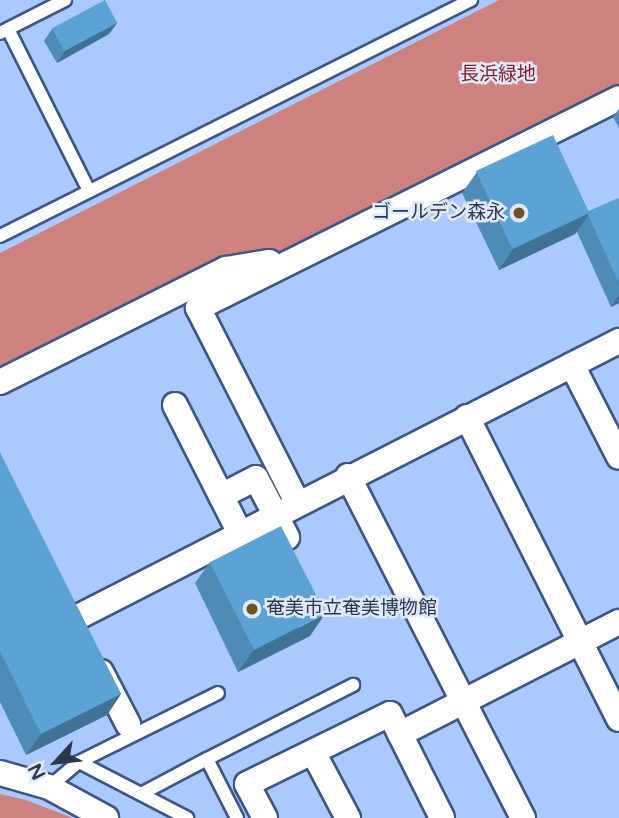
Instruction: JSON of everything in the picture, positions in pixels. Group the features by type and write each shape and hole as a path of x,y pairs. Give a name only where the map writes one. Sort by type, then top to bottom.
{"street":[{"path":"297,502 198,308 619,98"},
{"path":"0,382 226,269 294,258"},
{"path":"74,619 239,531 619,341"},
{"path":"572,365 619,457"},
{"path":"176,405 239,531"},
{"path":"467,417 619,719"},
{"path":"348,476 523,818"},
{"path":"221,496 256,478 288,537"},
{"path":"62,594 128,724"},
{"path":"400,734 619,622"},
{"path":"265,818 247,784 390,714 442,818"},
{"path":"313,751 348,818"},
{"path":"0,773 49,787 107,818"}],"lane":[{"path":"65,0 4,31 89,191"},
{"path":"0,236 471,0"},
{"path":"141,794 353,685"},
{"path":"49,787 79,762 218,693"},
{"path":"207,759 237,818"},
{"path":"79,762 187,818"}],"green space":[{"name":"長浜緑地","path":"499,0 619,0 619,90 293,252 221,263 0,372 0,253"},
{"path":"0,794 26,800 73,818 0,818"}],"building":[{"path":"105,0 117,23 64,51 52,28"},
{"name":"ゴールデン森永","path":"553,135 589,213 512,249 476,171"},
{"path":"619,198 619,283 588,215 589,211"},
{"path":"0,452 121,694 41,734 0,651"},
{"name":"奄美市立奄美博物館","path":"281,526 325,613 254,650 210,562"}],"place":[{"name":"ゴールデン森永","path":"519,213"},
{"name":"奄美市立奄美博物館","path":"252,609"}]}
